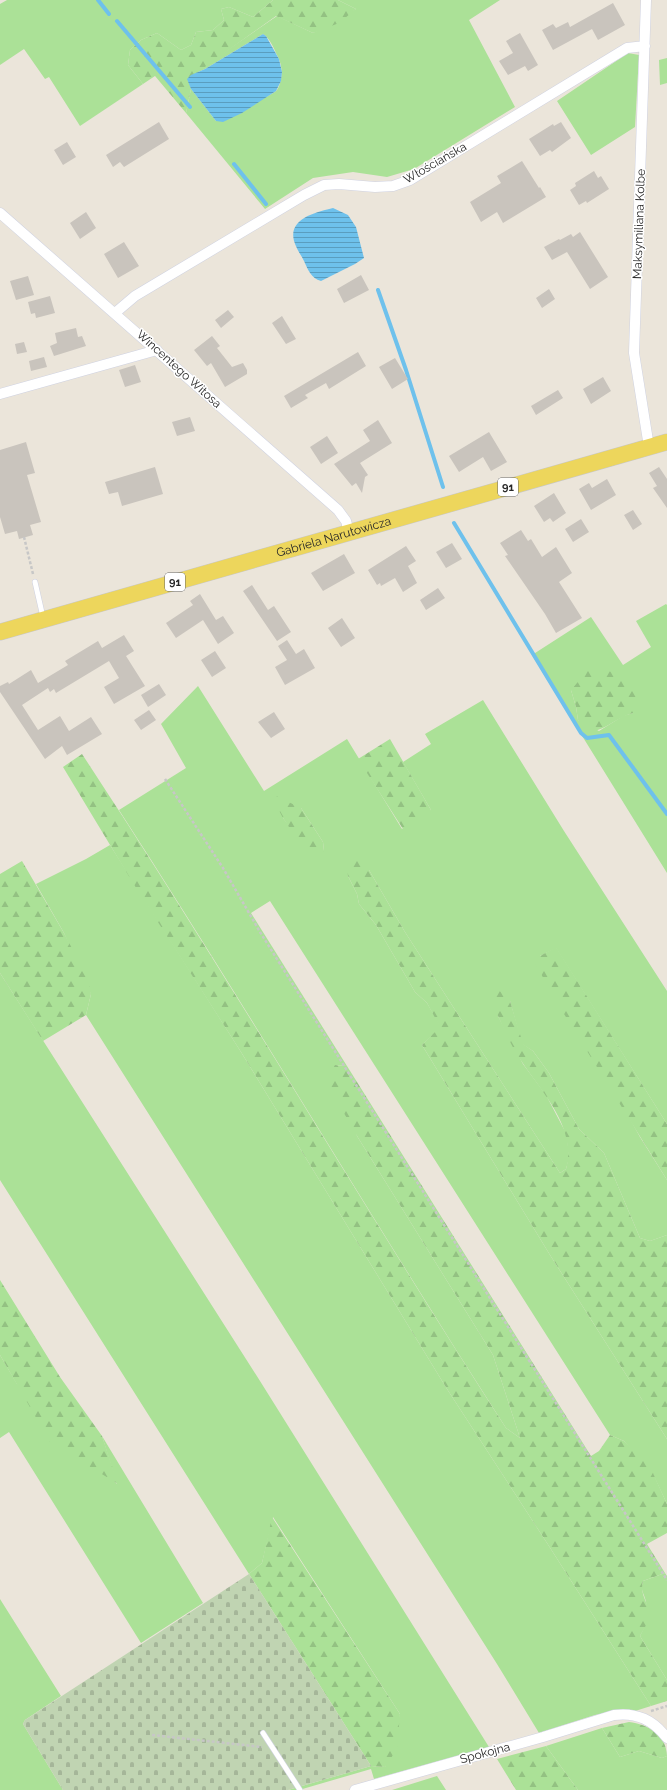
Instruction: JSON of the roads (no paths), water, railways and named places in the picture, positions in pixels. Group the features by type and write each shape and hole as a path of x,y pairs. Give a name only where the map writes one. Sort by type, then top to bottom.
{"main road":[{"name":"Gabriela Narutowicza","path":"0,632 667,442"}],"street":[{"name":"Maksymiliana Kolbe","path":"646,0 634,353 649,447"},
{"name":"Włościańska","path":"115,313 135,296 304,195 324,185 339,184 376,187 393,186 410,180 628,48 645,46"},
{"name":"Wincentego Witosa","path":"0,213 338,510 346,521 350,532"},
{"path":"0,394 157,350"},
{"name":"Spokojna","path":"355,1790 543,1737 614,1715 623,1714 645,1718 658,1727 667,1738"}],"lane":[{"path":"35,582 44,620"},
{"path":"263,1733 300,1790"}],"water":[{"path":"263,34 266,36 279,59 282,72 281,81 276,91 242,113 223,122 216,121 191,89 187,79 191,75 205,69"},
{"path":"333,208 348,215 356,227 364,258 321,281 312,276 308,270 295,244 293,233 295,227 305,217"}],"waterway":[{"path":"98,0 109,14"},
{"path":"117,21 190,107"},
{"path":"234,164 266,204"},
{"path":"378,290 406,370 443,487"},
{"path":"454,523 581,733 587,738 609,735 667,814"}]}
